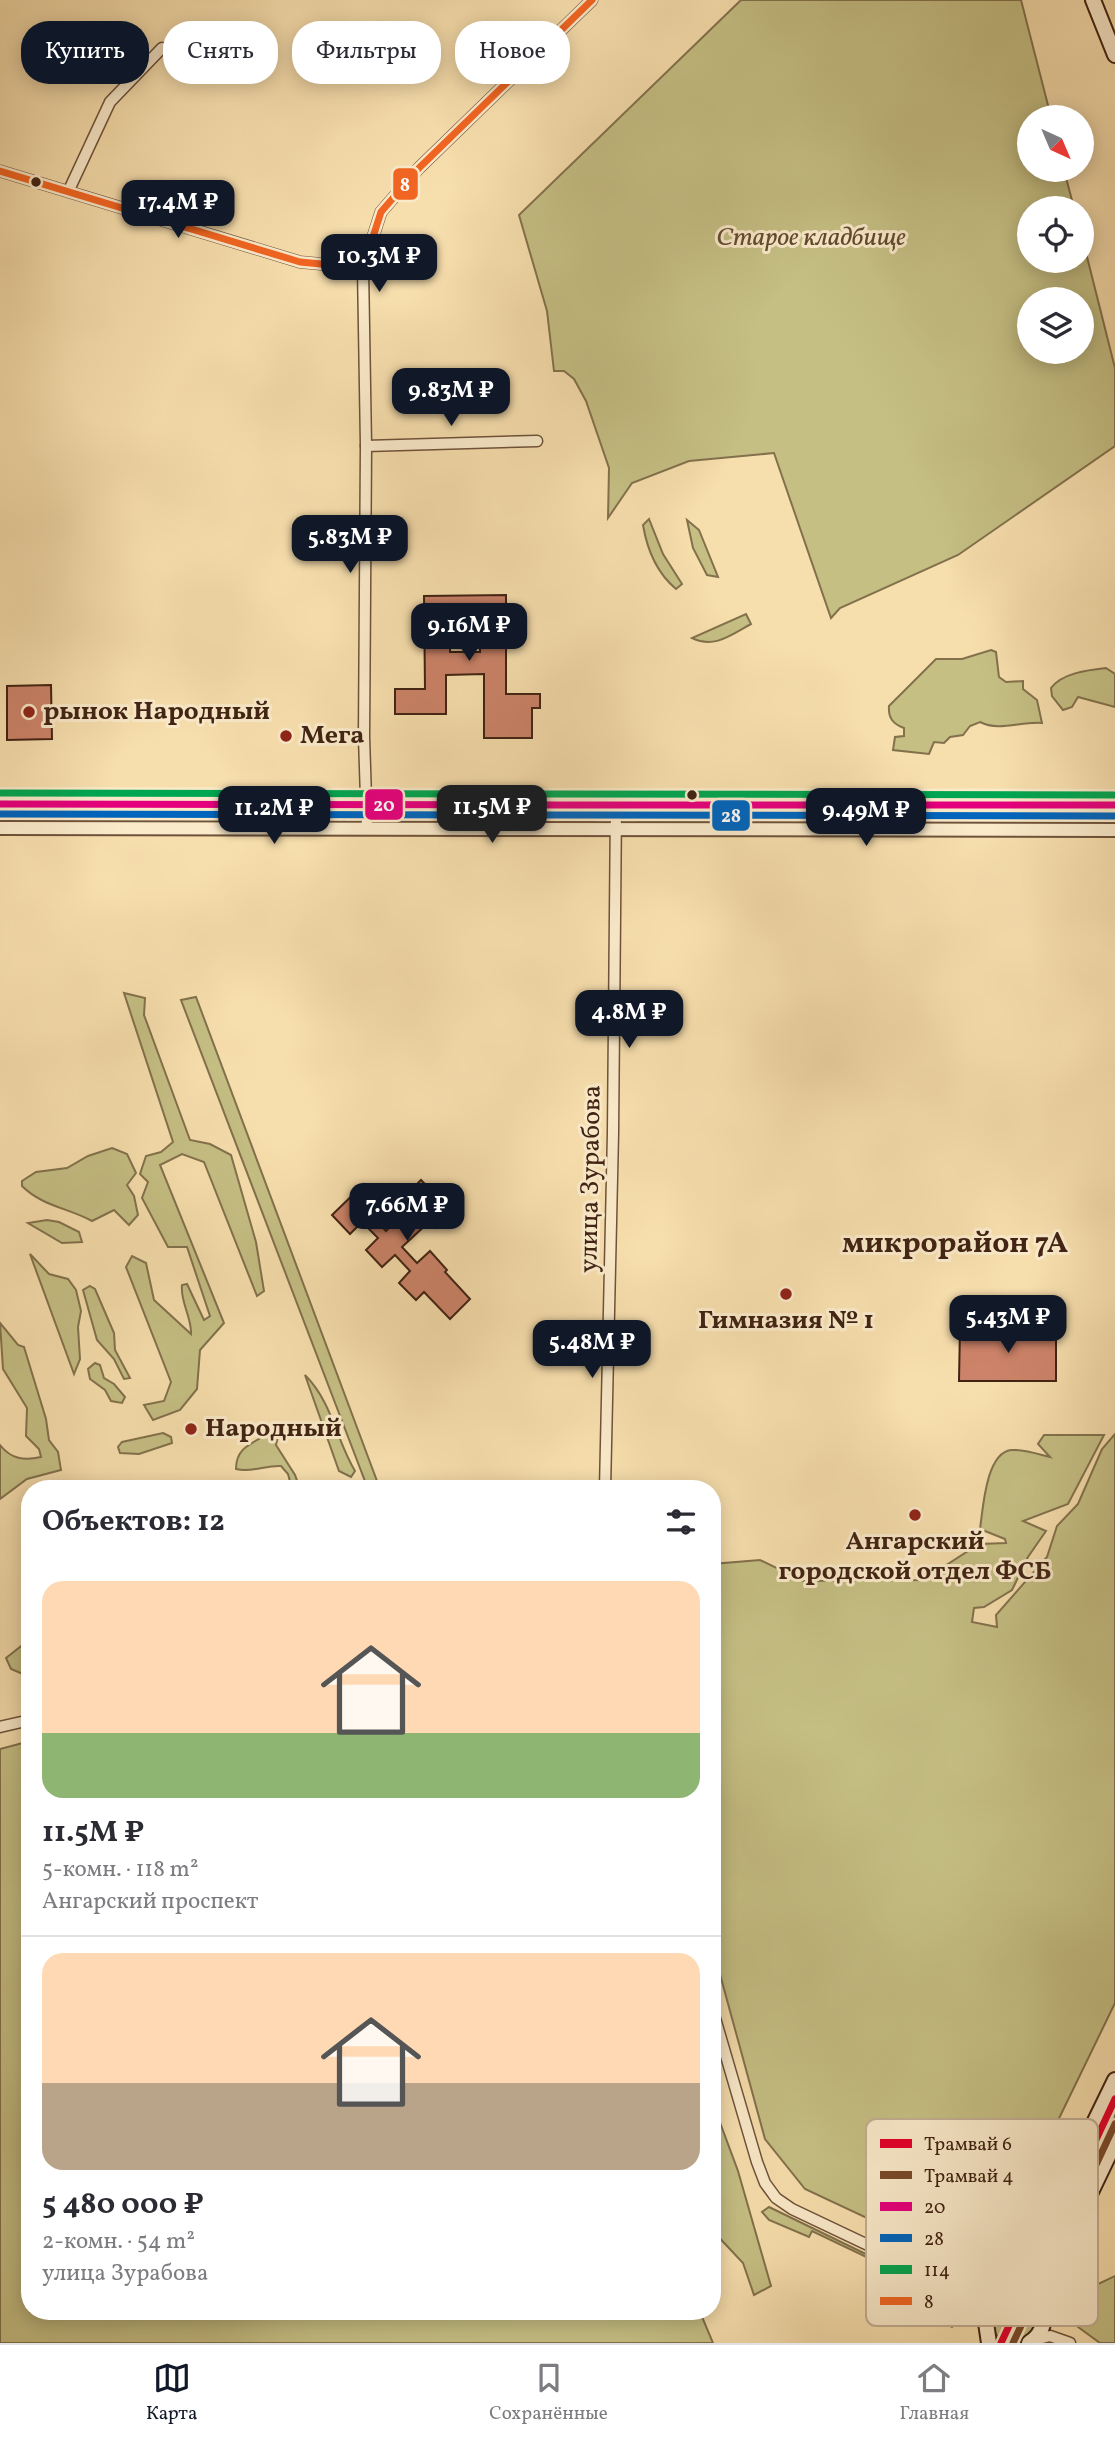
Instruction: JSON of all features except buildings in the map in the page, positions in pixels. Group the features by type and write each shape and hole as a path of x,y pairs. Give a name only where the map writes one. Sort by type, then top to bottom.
{"main road":[{"path":"1093,0 1115,55"},
{"path":"1096,2119 1115,2080"},
{"path":"1098,2177 1115,2142"},
{"path":"988,2326 991,2335 999,2343"},
{"path":"1031,2342 1042,2326"}],"street":[{"path":"367,829 363,268 382,212 419,167 592,0"},
{"path":"69,190 110,102 162,48"},
{"path":"0,171 300,262 363,268"},
{"path":"366,446 537,441"},
{"path":"0,804 1115,805"},
{"name":"улица Зурабова","path":"605,1480 616,806"},
{"path":"0,828 617,828 886,832 1115,830"},
{"path":"0,1727 21,1722"},
{"path":"721,2039 765,2183 776,2198 866,2244"},
{"path":"1050,2326 1067,2342"},
{"path":"1031,2342 1046,2336 1067,2342"}],"green space":[{"name":"Старое кладбище","path":"741,0 1021,0 1048,105 1017,105 1017,182 1067,182 1071,196 1017,196 1017,273 1091,273 1115,368 1115,446 958,555 840,608 831,618 774,453 689,461 632,483 608,518 609,468 586,401 574,379 564,371 554,371 547,311 519,215"},
{"path":"649,519 663,554 682,584 676,589 663,576 650,552 643,525"},
{"path":"687,520 699,530 718,577 707,575 693,548"},
{"path":"746,614 751,624 729,636 708,642 692,638"},
{"path":"991,650 996,652 999,677 1006,682 1023,681 1023,689 1037,700 1042,723 995,726 980,722 970,726 963,735 950,737 944,743 934,742 929,754 893,750 895,737 904,736 904,728 892,720 889,706 936,659 962,659"},
{"path":"1106,668 1115,674 1115,707 1078,697 1072,707 1063,710 1052,696 1051,688 1062,679 1076,673"},
{"path":"1115,812 1115,822 637,821 637,816"},
{"path":"344,813 344,822 0,821 0,814"},
{"path":"389,813 594,815 594,822 389,820"},
{"path":"124,993 145,998 144,1015 190,1140 210,1144 231,1155 256,1242 264,1291 257,1296 204,1162 182,1154 160,1165 224,1323 200,1350 197,1389 180,1410 153,1420 144,1405 164,1401 171,1382 126,1267 132,1256 146,1263 154,1300 191,1334 182,1285 187,1284 204,1320 210,1316 187,1247 168,1247 142,1198 148,1182 140,1174 146,1156 161,1152 173,1142"},
{"path":"196,997 377,1480 365,1480 181,1000"},
{"path":"112,1148 127,1154 136,1173 127,1185 134,1196 138,1215 129,1225 114,1210 92,1221 38,1198 22,1186 22,1181 36,1172 67,1168 88,1156"},
{"path":"47,1220 59,1222 79,1232 82,1242 62,1243 28,1223"},
{"path":"30,1254 49,1274 68,1279 76,1290 81,1311 78,1327 80,1359 74,1374"},
{"path":"90,1286 95,1289 114,1333 115,1350 130,1378 124,1379 114,1359 97,1340 83,1290"},
{"path":"0,1323 18,1345 24,1347 46,1419 49,1440 58,1452 61,1470 21,1480 21,1483 0,1499 0,1445 18,1458 41,1457 39,1449 26,1436 27,1408 3,1369"},
{"path":"95,1363 100,1365 104,1378 114,1384 125,1397 122,1403 111,1401 105,1390 90,1379 88,1369"},
{"path":"305,1375 328,1409 355,1471 351,1477 339,1471"},
{"path":"163,1433 171,1437 172,1443 139,1454 120,1453 118,1447 122,1442"},
{"path":"269,1433 278,1436 276,1445 297,1480 290,1480 281,1466 236,1469 239,1456 251,1443"},
{"path":"1115,1434 1115,2003 1059,2119 866,2119 866,2218 805,2189 765,2139 721,1978 721,1563 760,1560 803,1581 923,1580 979,1544 1006,1543 1005,1539 980,1529 987,1483 996,1461 1003,1453 1020,1450 1050,1457 1038,1444 1044,1435 1104,1435 1068,1504 1023,1521 1046,1531 1028,1557 1012,1590 984,1607 974,1608 972,1622 997,1627 996,1615 1047,1557 1057,1526 1078,1504 1102,1449"},
{"path":"21,1646 21,1673 11,1669 6,1658"},
{"path":"21,1743 21,2320 703,2320 713,2343 0,2343 0,1749"},
{"path":"1115,2089 1115,2125 1098,2160 1098,2125"},
{"path":"721,2125 738,2171 771,2286 754,2295 743,2263 721,2240"},
{"path":"769,2207 866,2254 866,2257 812,2231 809,2237 769,2220 762,2212"},
{"path":"1115,2276 1115,2343 1100,2343 1078,2327 1098,2326 1098,2284"},
{"path":"991,2326 1038,2326 1023,2343 1004,2340"}],"tram line":[{"name":"6","path":"1098,2135 1115,2099"},
{"name":"4","path":"1098,2160 1115,2124"},
{"name":"6","path":"1001,2343 1009,2326"},
{"name":"4","path":"1013,2343 1021,2326"}],"transit line":[{"name":"8","path":"0,171 300,262 363,268 381,212 419,168 592,0"},
{"name":"114","path":"0,793 1115,795"},
{"name":"20","path":"0,804 1115,805"},
{"name":"28","path":"0,814 1115,816"}],"place":[{"name":"рынок Народный","path":"29,712"},
{"name":"Мега","path":"286,736"},
{"name":"Гимназия № 1","path":"786,1294"},
{"name":"Народный","path":"191,1429"},
{"name":"Ангарский городской отдел ФСБ","path":"915,1515"}],"district":[{"name":"микрорайон 7А","path":"955,1244"}]}
